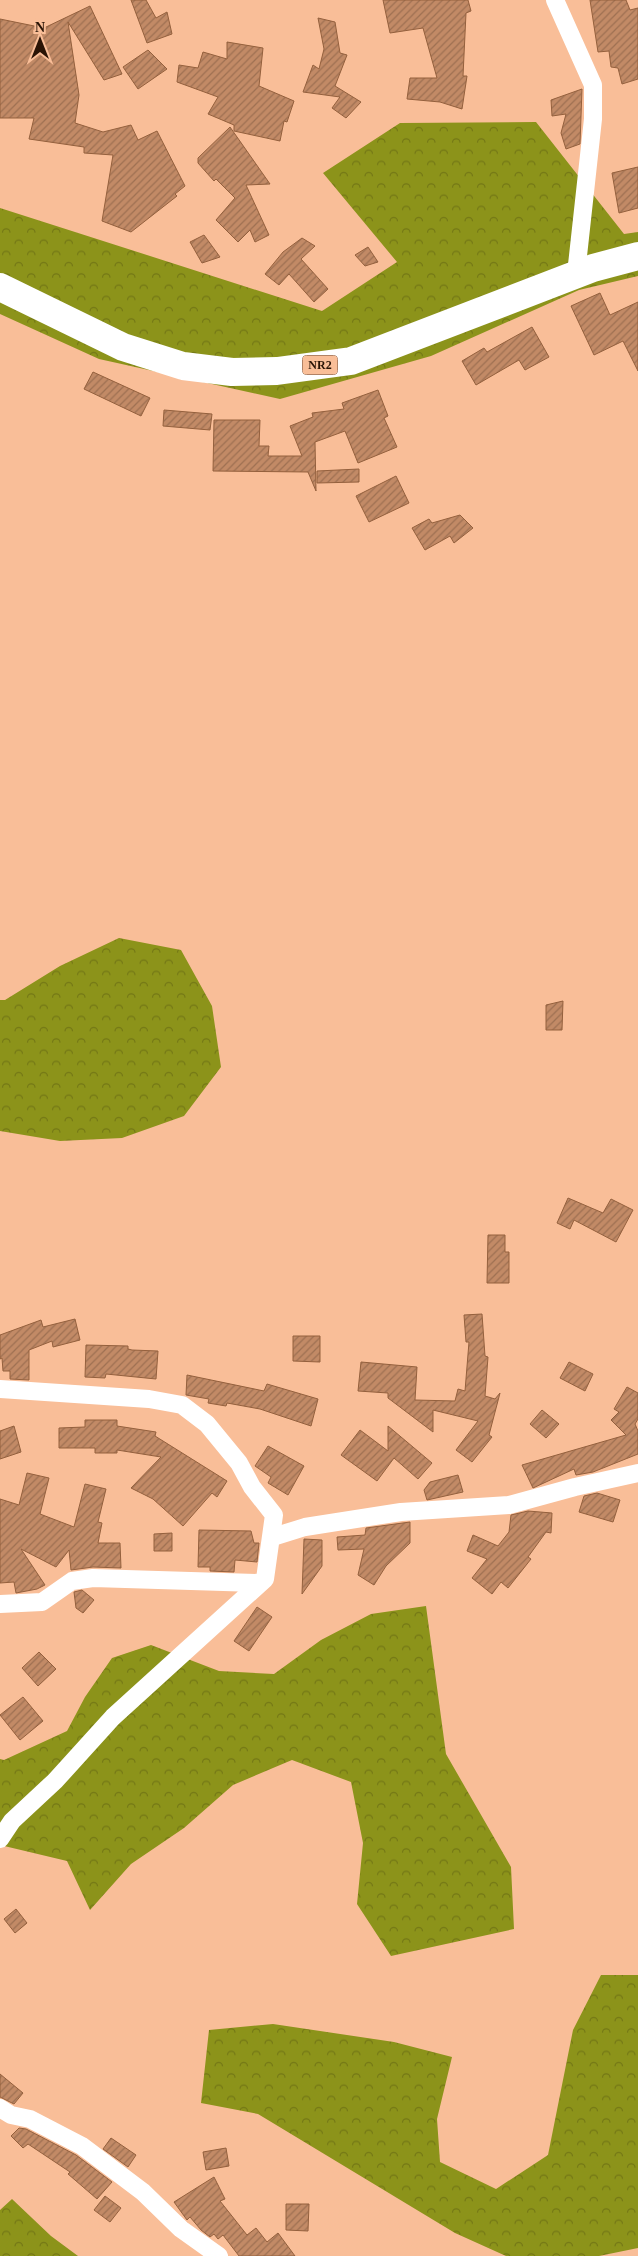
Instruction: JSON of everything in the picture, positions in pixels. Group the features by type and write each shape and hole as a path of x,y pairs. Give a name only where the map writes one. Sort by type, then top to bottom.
{"highway":[{"name":"NR2","path":"0,287 123,347 183,366 239,372 277,371 352,361 576,274 638,256"}],"street":[{"path":"555,0 593,85 593,119 576,274"},
{"path":"0,1389 149,1399 182,1405 207,1424 239,1463 252,1486 274,1515 273,1536 265,1579 113,1717 55,1781 12,1821 0,1839"},
{"path":"273,1536 305,1526 401,1512 508,1505 638,1473"},
{"path":"0,1604 42,1602 72,1581 92,1578 259,1583"},
{"path":"0,2108 11,2116 30,2119 82,2146 143,2192 181,2229 219,2256"}],"green space":[{"path":"536,122 624,234 638,232 638,276 579,290 431,356 280,399 99,359 0,314 0,208 322,311 397,262 323,173 400,123"},
{"path":"119,938 181,950 212,1006 221,1067 184,1116 122,1138 60,1141 0,1131 0,1000 5,1000 60,966"},
{"path":"426,1606 446,1754 511,1867 514,1929 391,1956 357,1904 363,1843 351,1782 292,1760 233,1785 184,1828 131,1864 90,1910 67,1861 0,1845 0,1759 4,1760 67,1731 85,1697 112,1658 151,1645 219,1671 274,1674 321,1640 371,1614"},
{"path":"601,1975 638,1975 638,2248 599,2256 506,2256 455,2233 258,2114 201,2103 209,2030 273,2024 394,2042 452,2057 437,2119 440,2162 496,2189 548,2155 573,2030"},
{"path":"12,2199 51,2236 78,2256 0,2256 0,2210"}],"building":[{"path":"131,0 146,0 156,18 167,12 172,34 147,43"},
{"path":"383,0 468,0 471,11 466,13 463,76 467,76 462,109 440,102 407,99 410,78 437,78 423,28 390,33"},
{"path":"590,0 626,0 630,10 638,8 638,79 622,84 618,68 611,67 609,51 598,52"},
{"path":"90,6 122,74 104,80 68,22 79,95 75,123 103,132 131,125 138,140 157,131 185,186 175,194 177,196 131,232 102,221 113,155 84,153 84,147 29,139 34,118 0,118 0,19 44,28"},
{"path":"318,18 335,22 340,53 347,55 335,86 361,102 346,118 332,108 340,97 303,92 313,65 319,69 324,49"},
{"path":"227,42 263,48 259,86 294,101 287,122 284,121 280,141 234,131 234,125 208,114 218,97 177,82 179,65 198,68 203,52 227,59"},
{"path":"148,50 167,69 138,89 123,67"},
{"path":"582,89 580,144 566,149 561,133 566,114 552,116 551,100"},
{"path":"230,127 270,184 246,185 269,235 255,242 250,230 238,242 216,220 235,198 216,179 214,181 198,163 198,158"},
{"path":"638,167 638,208 619,213 612,173"},
{"path":"204,235 220,257 202,263 190,242"},
{"path":"302,238 315,246 301,259 328,289 314,302 289,274 279,285 265,274 283,252"},
{"path":"368,247 378,262 365,266 355,255"},
{"path":"600,293 610,315 638,302 638,371 623,341 594,355 571,306"},
{"path":"532,327 549,357 525,370 519,360 476,385 462,361 484,348 487,352"},
{"path":"93,372 150,398 141,416 84,389"},
{"path":"378,390 388,416 384,418 397,447 358,463 345,431 315,442 316,491 308,472 213,471 214,420 260,420 259,446 269,446 268,456 302,456 290,426 313,417 312,413 344,409 342,403"},
{"path":"164,410 212,414 210,430 163,426"},
{"path":"359,469 359,482 317,483 317,471"},
{"path":"396,476 409,503 369,522 356,496"},
{"path":"460,515 473,528 454,543 450,536 425,550 412,528 429,519 432,523"},
{"path":"563,1001 562,1030 546,1030 546,1005"},
{"path":"568,1198 603,1213 611,1199 633,1210 616,1242 574,1220 570,1229 557,1223"},
{"path":"488,1235 505,1235 505,1252 509,1252 509,1283 487,1283"},
{"path":"482,1314 485,1356 488,1357 485,1396 495,1399 500,1393 489,1435 492,1437 472,1462 456,1450 478,1421 433,1410 433,1432 388,1398 388,1393 358,1391 361,1362 417,1367 415,1400 455,1401 458,1389 465,1391 469,1342 466,1342 464,1315"},
{"path":"75,1319 80,1340 53,1347 52,1341 29,1350 29,1380 10,1379 10,1371 3,1371 2,1358 0,1359 0,1335 41,1320 43,1327"},
{"path":"293,1336 320,1336 320,1362 293,1361"},
{"path":"86,1345 128,1346 128,1349 132,1350 158,1351 156,1379 106,1374 105,1378 85,1377"},
{"path":"569,1362 593,1374 585,1391 560,1378"},
{"path":"187,1375 264,1391 267,1384 318,1399 311,1426 260,1409 227,1403 226,1406 208,1403 209,1399 186,1395"},
{"path":"627,1387 638,1393 638,1419 635,1424 638,1431 638,1454 593,1472 576,1475 574,1469 533,1488 522,1465 626,1435 611,1420 619,1412 614,1409"},
{"path":"542,1410 559,1424 546,1438 530,1424"},
{"path":"85,1420 117,1420 117,1426 156,1432 155,1436 227,1481 217,1497 212,1493 183,1526 153,1499 131,1488 161,1457 117,1450 117,1453 95,1453 95,1448 59,1448 59,1428 85,1427"},
{"path":"14,1426 21,1452 0,1459 0,1431"},
{"path":"388,1426 432,1463 418,1479 394,1458 377,1481 341,1455 360,1430 388,1451"},
{"path":"268,1446 304,1466 288,1495 268,1483 271,1477 255,1466"},
{"path":"27,1473 49,1478 40,1514 74,1527 85,1484 106,1489 98,1522 102,1523 98,1543 120,1543 121,1568 93,1567 71,1570 69,1550 56,1567 21,1549 45,1585 37,1589 16,1593 14,1582 0,1583 0,1499 19,1505"},
{"path":"458,1475 463,1492 427,1500 424,1490 430,1482"},
{"path":"597,1493 620,1500 613,1522 579,1512 584,1496"},
{"path":"528,1511 552,1513 551,1533 546,1532 528,1557 531,1559 508,1588 501,1582 492,1594 472,1578 487,1559 467,1551 473,1535 498,1546 509,1532 511,1515"},
{"path":"410,1522 410,1543 386,1566 374,1585 358,1575 364,1549 338,1550 337,1537 365,1535 366,1528"},
{"path":"199,1530 251,1531 254,1543 259,1543 257,1562 235,1560 234,1572 210,1571 210,1567 198,1567"},
{"path":"172,1533 172,1551 154,1551 154,1534"},
{"path":"304,1539 322,1540 322,1566 302,1594"},
{"path":"82,1590 94,1600 83,1613 76,1608 74,1592"},
{"path":"257,1607 272,1617 249,1651 234,1641"},
{"path":"39,1652 56,1669 38,1686 22,1668"},
{"path":"23,1697 43,1721 20,1740 0,1715"},
{"path":"16,1909 27,1923 15,1933 4,1919"},
{"path":"0,2074 23,2093 14,2104 0,2097"},
{"path":"19,2128 26,2129 76,2155 112,2182 97,2199 68,2174 70,2172 28,2144 23,2148 11,2136"},
{"path":"111,2138 136,2155 128,2167 103,2149"},
{"path":"226,2148 229,2166 206,2170 203,2152"},
{"path":"214,2177 225,2199 220,2201 247,2235 256,2228 267,2242 278,2233 295,2256 239,2256 223,2235 218,2239 214,2234 210,2237 190,2217 187,2220 174,2202"},
{"path":"105,2196 121,2208 110,2222 94,2210"},
{"path":"286,2204 309,2204 308,2231 286,2230"}]}
